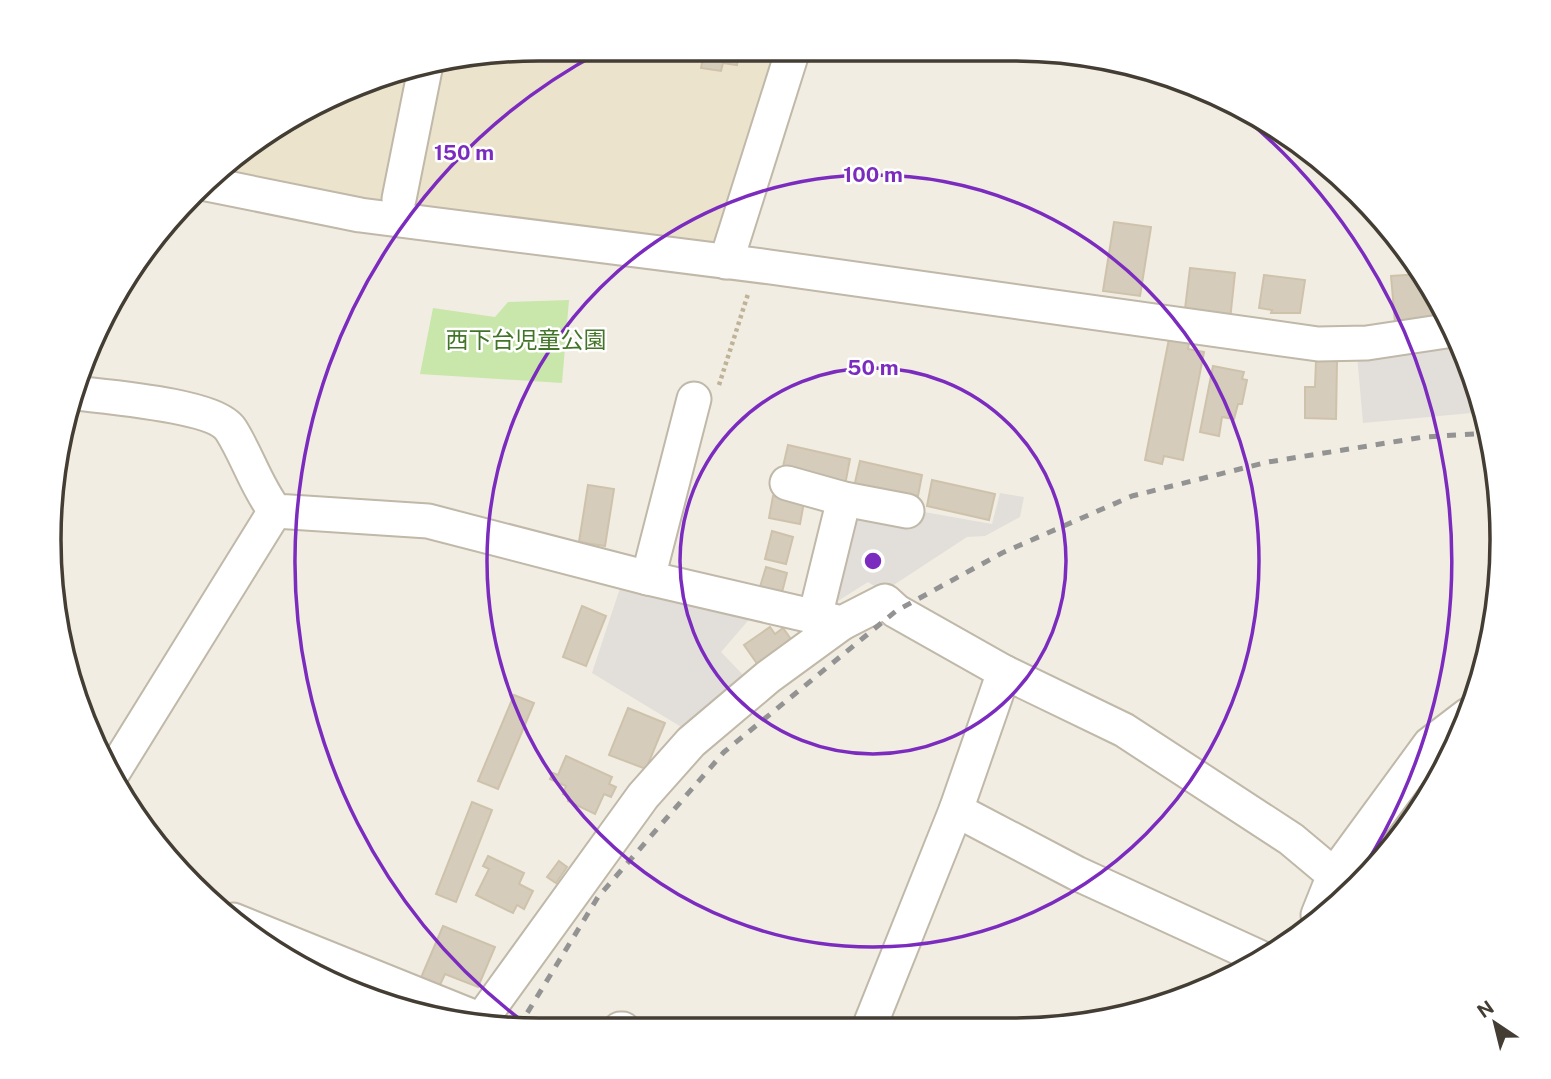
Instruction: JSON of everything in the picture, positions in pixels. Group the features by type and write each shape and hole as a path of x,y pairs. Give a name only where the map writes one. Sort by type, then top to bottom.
{"street":[{"path":"741,264 790,61"},
{"path":"399,199 424,76"},
{"path":"217,186 360,215 741,264 1318,344 1380,342 1442,332"},
{"path":"84,394 192,410 229,428 257,487 275,511 428,521 648,578 829,620"},
{"path":"648,578 694,399"},
{"path":"788,483 844,499 907,511"},
{"path":"829,620 844,499"},
{"path":"118,765 275,511"},
{"path":"485,1015 643,796 691,742 768,677 829,620 886,601 896,611 1004,672 1124,730 1291,839 1334,875"},
{"path":"873,1018 956,810 1004,672"},
{"path":"1323,902 1334,875 1430,744 1451,728"},
{"path":"956,810 1076,873 1252,954"},
{"path":"283,943 399,996"}],"path":[{"path":"694,399 714,400 741,264"}],"shaded area":[{"path":"540,61 780,61 726,262 224,180 274,142 328,111 386,87 446,70"},
{"path":"1447,344 1472,413 1363,423 1357,355"},
{"path":"1000,493 1024,497 1020,517 985,536 967,537 883,592 868,582 830,606 849,514 918,521 924,512 992,524"},
{"path":"621,585 752,616 721,652 745,677 688,731 592,673"}],"green space":[{"name":"西下台児童公園","path":"569,300 562,383 420,374 433,308 495,317 508,302"}],"building":[{"path":"702,61 738,61 737,65 723,63 721,71 701,68"},
{"path":"1114,222 1151,227 1140,296 1103,291"},
{"path":"1190,268 1235,273 1230,320 1185,309"},
{"path":"1264,275 1305,280 1300,313 1271,313 1272,310 1259,308"},
{"path":"1410,275 1435,319 1395,322 1391,276"},
{"path":"1169,339 1189,343 1188,349 1204,352 1183,460 1164,456 1162,464 1145,460"},
{"path":"1316,361 1337,361 1336,419 1305,418 1305,387 1315,387"},
{"path":"1213,366 1244,372 1242,379 1247,380 1242,404 1238,404 1234,419 1222,417 1219,436 1200,432"},
{"path":"788,445 850,459 845,485 782,471"},
{"path":"860,461 922,475 917,501 854,487"},
{"path":"932,480 995,494 989,520 927,506"},
{"path":"588,485 614,489 605,546 579,542"},
{"path":"773,496 804,502 800,524 769,518"},
{"path":"772,531 793,537 786,564 765,559"},
{"path":"766,567 787,573 781,596 759,590"},
{"path":"582,606 606,616 586,666 563,657"},
{"path":"770,627 775,634 783,628 793,642 758,665 744,645"},
{"path":"514,695 534,703 498,789 478,781"},
{"path":"628,708 665,723 646,769 609,755"},
{"path":"566,756 612,777 609,784 616,787 611,797 604,794 595,814 568,801 569,797 563,794 566,786 550,779 553,773 558,775"},
{"path":"472,802 492,810 456,902 436,894"},
{"path":"488,856 524,873 519,884 533,891 524,909 517,905 513,913 476,895 489,869 483,866"},
{"path":"559,861 567,867 556,883 547,877"},
{"path":"443,926 495,947 478,987 445,974 439,987 420,980"}],"railway":[{"path":"524,1018 598,897 724,752 896,611 1002,553 1132,496 1268,462 1424,437 1478,434"}]}
